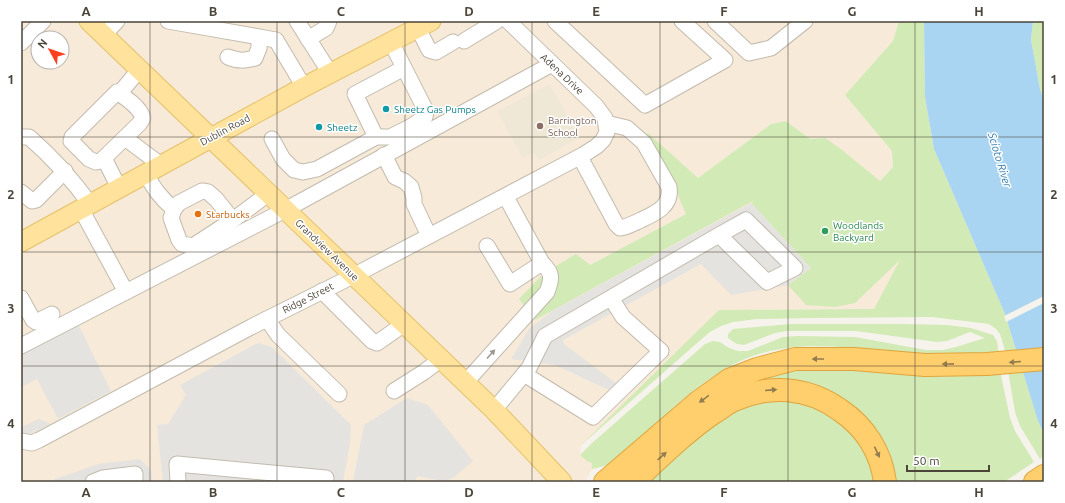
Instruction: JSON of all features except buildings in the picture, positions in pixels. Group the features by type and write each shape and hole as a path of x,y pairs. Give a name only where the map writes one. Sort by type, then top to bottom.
{"highway":[{"path":"605,482 697,403 729,380 757,369 795,359 854,359 926,365 987,364 1044,359"},
{"path":"633,482 685,435 732,400 766,390 802,392 833,405 851,417 873,445 881,462 885,482"},
{"path":"1035,482 1044,476"}],"main road":[{"name":"Grandview Avenue","path":"89,21 494,410 562,482"},
{"name":"Dublin Road","path":"21,242 304,87 424,24"}],"street":[{"path":"21,43 43,21"},
{"path":"104,35 117,21"},
{"path":"168,21 276,40 304,87"},
{"path":"297,21 330,73"},
{"path":"308,39 326,28 329,21"},
{"path":"424,24 429,50 436,52 498,21"},
{"name":"Adena Drive","path":"508,21 596,106 605,118 606,127"},
{"path":"555,21 646,105 725,60 682,21"},
{"path":"715,21 749,53 771,48 805,21"},
{"path":"228,57 247,61 255,58 259,48 259,37"},
{"path":"272,139 283,159 294,170 303,172 317,169 376,138 414,132 425,117 426,110 390,42"},
{"path":"21,346 285,210 384,156 414,132 552,64"},
{"path":"376,138 355,94 404,68"},
{"path":"120,94 139,70"},
{"path":"117,92 120,94 142,112 143,118 140,124 101,161 96,162 90,160 71,141 72,136 111,97 117,92"},
{"path":"580,157 616,224 620,228 626,227 658,213 670,194 668,187 644,143 627,128 606,127"},
{"name":"Ridge Street","path":"22,442 32,443 39,440 267,319 353,276 580,157 597,146 603,140 606,127"},
{"path":"21,138 29,137 65,171 86,206 126,292"},
{"path":"125,138 153,169 157,193 162,200 174,209"},
{"path":"384,156 396,177 404,181 410,187 414,198 414,204 429,236"},
{"path":"104,158 119,188"},
{"path":"333,160 343,178"},
{"path":"25,196 32,201 36,200 65,171"},
{"path":"233,220 229,213 216,199 208,192 202,191 179,203 174,209 171,218 178,240 182,244 194,246 233,220 268,194"},
{"path":"465,383 547,292 552,282 551,275 547,267 542,263 506,196"},
{"path":"494,410 529,368 545,336 719,235 746,220 795,268 767,282 719,235"},
{"path":"487,246 510,284 542,263"},
{"path":"322,291 372,341 377,343 404,324"},
{"path":"21,298 33,320 36,322 52,314"},
{"path":"524,374 593,417 661,351 623,317 611,298"},
{"path":"267,319 278,335 339,394"},
{"path":"394,391 424,372 440,359"},
{"path":"178,482 177,464 326,478 326,482"},
{"path":"93,482 104,478 135,474 135,482"}],"shaded area":[{"path":"21,21 899,21 893,41 845,95 892,151 893,167 879,181 841,149 825,138 810,139 786,121 771,124 698,178 664,164 686,214 590,265 520,299 535,320 753,200 755,203 812,168 901,259 874,309 719,310 581,446 580,455 592,463 592,469 585,482 21,482"},
{"path":"550,84 579,138 539,160 534,152 523,158 497,111"},
{"path":"751,203 811,268 788,285 731,295 701,264 563,340 564,344 620,386 613,392 555,365 511,359 529,329 552,311"},
{"path":"77,322 111,391 58,419 37,379 21,387 21,351"},
{"path":"258,343 272,347 351,425 350,443 343,482 163,482 157,425 168,424 186,395 180,385"},
{"path":"407,398 428,405 473,461 453,478 444,481 417,476 415,482 353,482 364,425"},
{"path":"39,419 51,424 21,438 21,427"},
{"path":"140,459 151,470 152,482 53,482 55,479 98,464"}],"green space":[{"path":"899,21 924,21 925,97 934,149 1005,314 1038,421 1044,434 1044,456 1040,459 1020,426 1015,412 1004,347 1000,334 996,329 989,324 932,317 757,319 733,322 721,326 710,332 580,446 719,310 874,309 900,260 855,303 835,307 806,305 788,285 811,268 751,203 753,201 535,320 519,299 543,274 576,254 590,265 686,214 664,164 645,137 648,133 698,178 771,124 786,121 810,139 825,138 880,181 893,167 892,151 845,95 893,41"},
{"path":"1033,21 1044,21 1044,102 1040,89 1031,40"},
{"path":"791,324 904,324 947,325 971,328 993,335 997,341 999,355 936,357 829,346 776,350 750,357 725,369 709,379 679,402 609,465 592,469 592,463 580,455 705,344 713,341 720,342 729,348 738,351 748,351 783,337 855,337 926,350 943,350 985,338 970,332 947,341 937,342 856,331 787,331 775,333 744,345 737,344 728,338 728,334 733,329"},
{"path":"805,369 1000,371 1010,418 1015,431 1034,462 1004,482 891,482 852,410 730,392 767,378"},
{"path":"772,398 822,407 860,439 876,482 645,482 698,434 740,406"}],"water":[{"name":"Scioto River","path":"924,21 1033,21 1031,40 1040,89 1044,102 1044,434 1038,421 1005,314 934,149 925,97"}],"pier":[{"path":"1044,296 1044,303 1006,322 1004,316"}],"place":[{"name":"Sheetz Gas Pumps","path":"386,109"},
{"name":"Barrington School","path":"540,126"},
{"name":"Sheetz","path":"319,127"},
{"name":"Starbucks","path":"198,214"},
{"name":"Woodlands Backyard","path":"825,231"}]}
